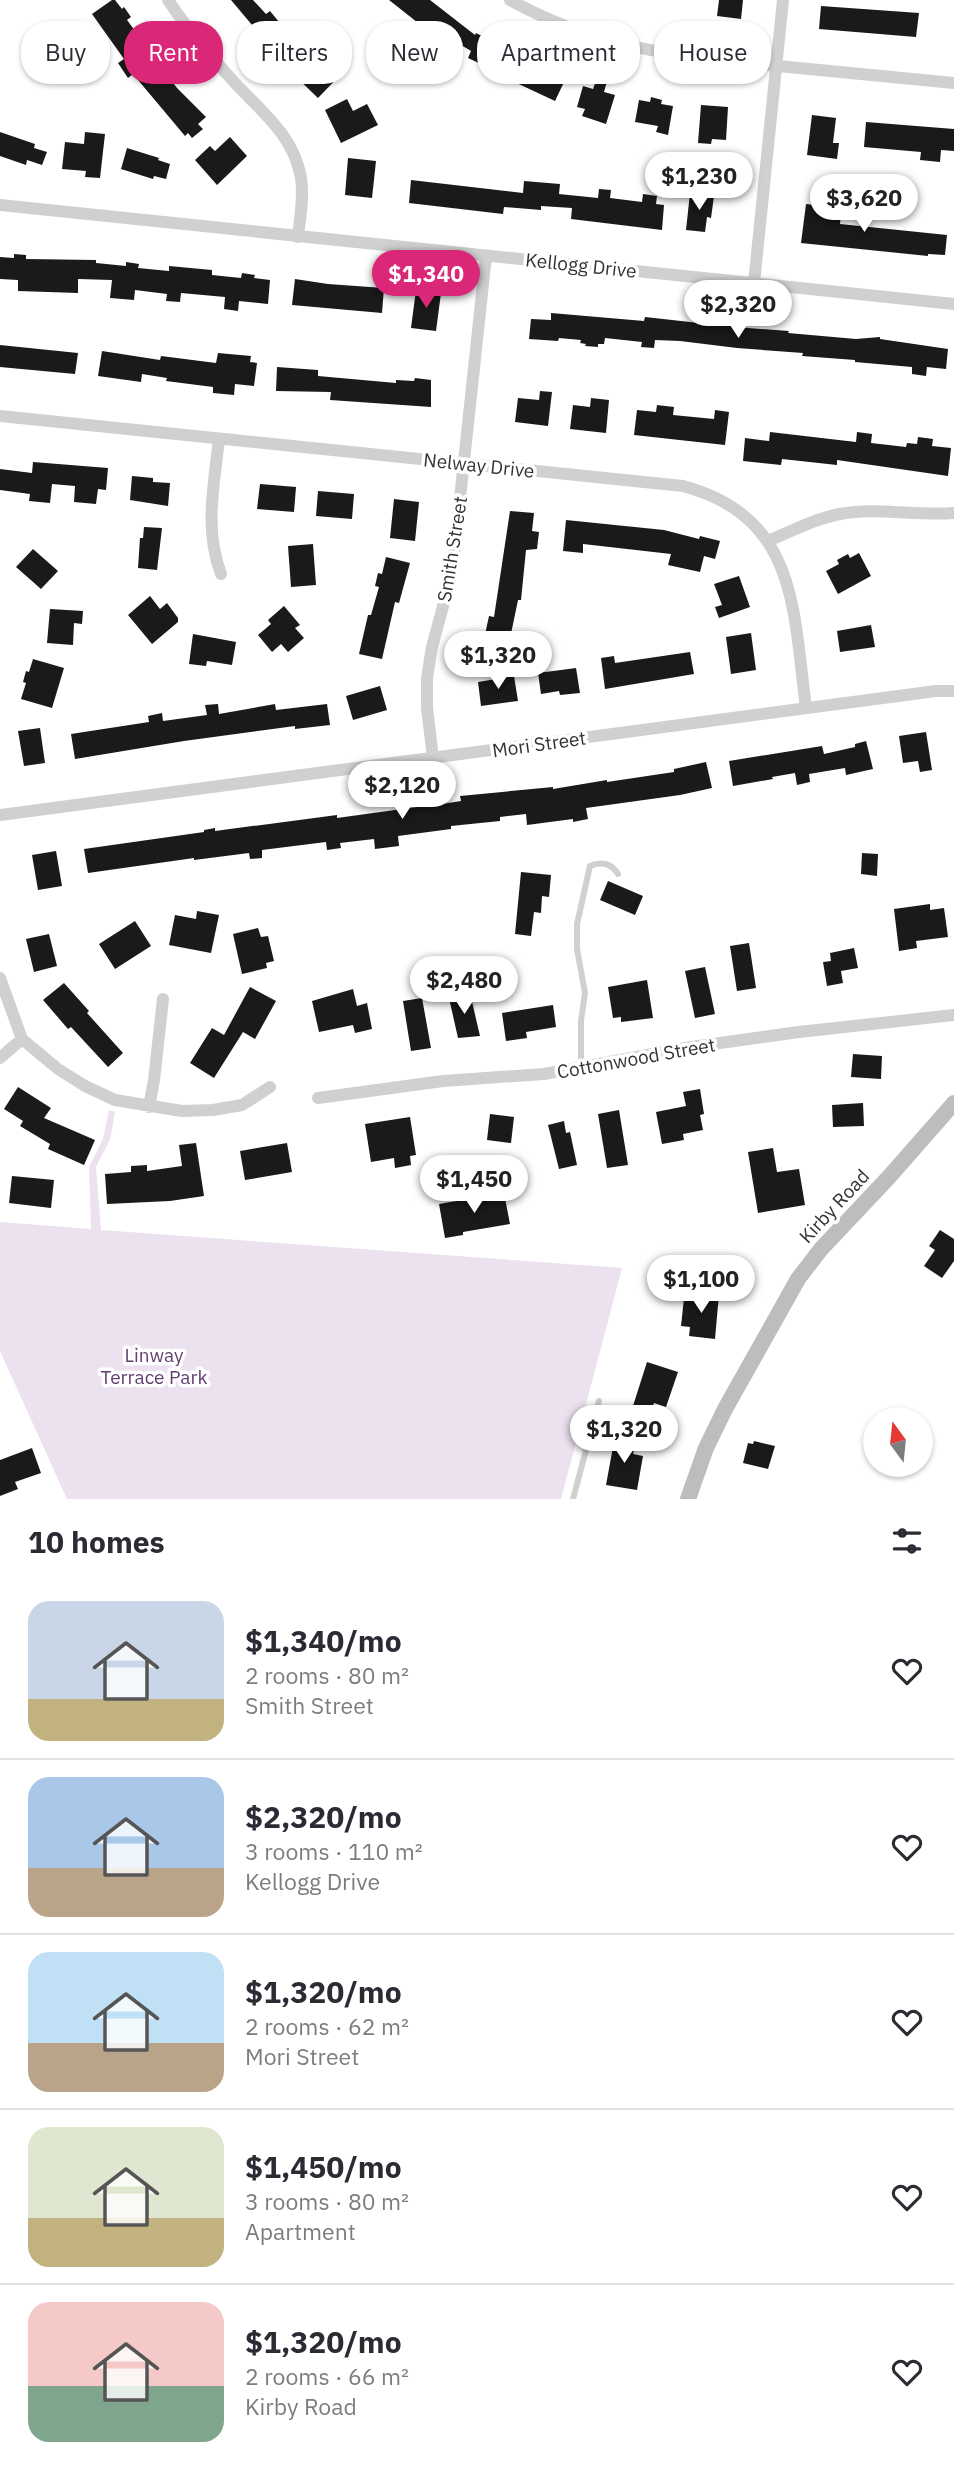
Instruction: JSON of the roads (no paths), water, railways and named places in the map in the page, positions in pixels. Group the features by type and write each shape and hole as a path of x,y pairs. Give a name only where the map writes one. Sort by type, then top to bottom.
{"main road":[{"name":"Kirby Road","path":"688,1499 706,1448 724,1409 771,1322 798,1279 821,1248 889,1177 954,1103"}],"street":[{"path":"169,0 206,50 276,124 289,142 301,179 298,237"},
{"path":"510,0 550,21 632,48 683,57 954,83"},
{"path":"754,283 783,0"},
{"name":"Kellogg Drive","path":"0,205 954,304"},
{"name":"Smith Street","path":"433,758 427,708 427,678 432,647 452,573 485,256"},
{"name":"Nelway Drive","path":"0,416 683,486 704,492 741,513 768,541 784,572 791,596 806,708"},
{"path":"219,439 210,527 214,556 221,574"},
{"path":"768,541 814,521 840,514 864,511 954,513"},
{"name":"Mori Street","path":"0,815 936,691 954,691"},
{"path":"0,978 22,1039 58,1069 115,1100 182,1111 213,1110 242,1105 270,1087"},
{"path":"149,1107 163,999"},
{"name":"Cottonwood Street","path":"318,1098 443,1081 544,1074 772,1036 954,1015"},
{"path":"0,1058 22,1039"}],"lane":[{"path":"582,1066 581,1021 585,993 577,949 577,924 590,866 603,863 614,867 618,874"},
{"path":"573,1499 599,1401"}],"park label":[{"name":"Linway Terrace Park","path":"154,1366"}]}
